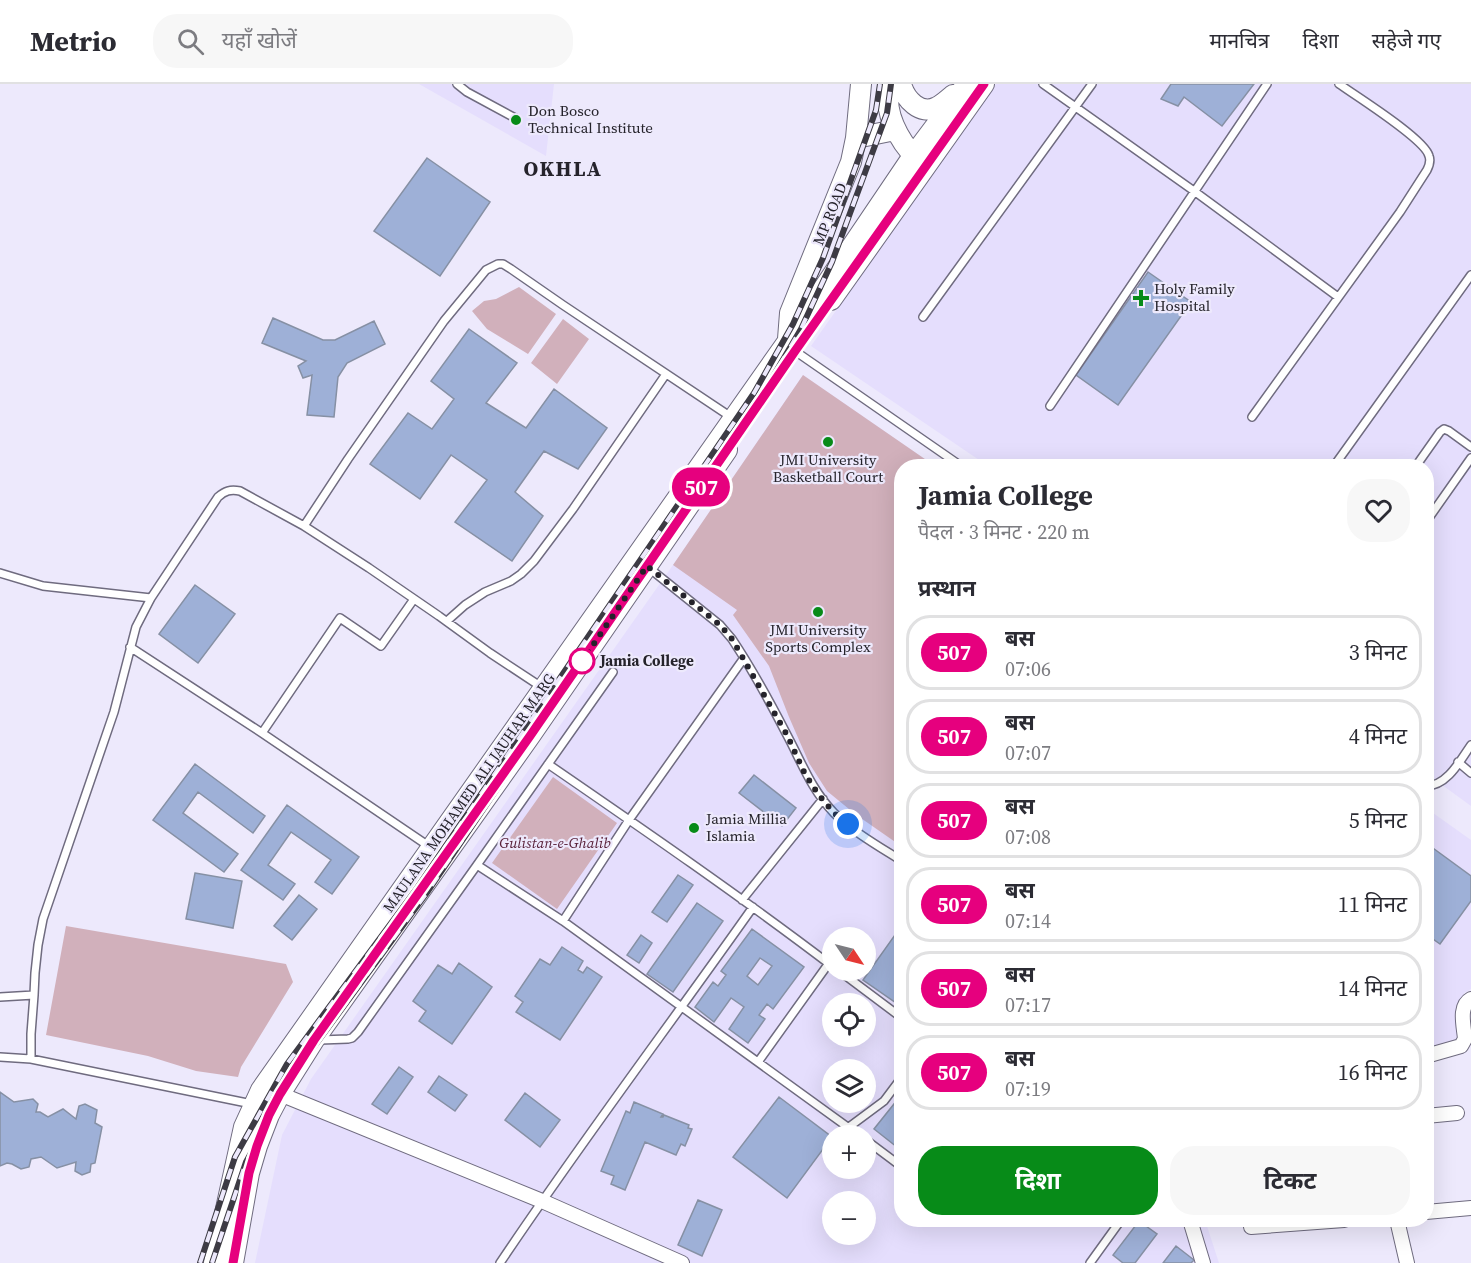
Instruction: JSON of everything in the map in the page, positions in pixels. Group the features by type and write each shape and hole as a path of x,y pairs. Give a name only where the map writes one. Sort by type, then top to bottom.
{"main road":[{"name":"MP ROAD","path":"794,346 790,313 851,162 856,138 861,84"},
{"path":"890,84 888,99 895,130 920,160"},
{"path":"901,84 911,103 923,109 935,108 972,85"},
{"name":"MAULANA MOHAMED ALI JAUHAR MARG","path":"214,1263 244,1127 261,1090 431,848 482,788 647,566 972,85"},
{"path":"856,138 895,130"},
{"name":"MAULANA MOHAMED ALI JAUHAR MARG","path":"233,1263 249,1173 269,1115 280,1094 482,788 543,688 733,418 794,346"}],"street":[{"path":"1434,1054 1461,1046 1464,1043 1466,1039 1463,1008 1471,999"},
{"path":"280,1094 542,1201 682,1263"},
{"path":"1434,1115 1457,1113"},
{"path":"1434,1211 1471,1208"},
{"path":"1192,1227 1203,1263"},
{"path":"1399,1227 1407,1263"}],"lane":[{"path":"457,84 467,92 517,119"},
{"path":"1043,84 1338,297"},
{"path":"923,317 1092,84"},
{"path":"1050,406 1267,84"},
{"path":"1252,417 1400,212 1430,163 1426,149 1412,136 1339,84"},
{"path":"304,526 377,415 444,321 486,270 498,264 511,269 733,418"},
{"path":"1339,459 1471,275"},
{"path":"794,346 951,459"},
{"path":"447,621 485,592 511,581 534,561 666,374"},
{"path":"1421,459 1444,429 1471,447"},
{"path":"1434,511 1471,458"},
{"path":"31,1059 35,973 43,919 114,712 136,627 151,598 218,497 226,491 235,490 246,493 304,526 543,688"},
{"path":"647,566 720,625 732,639 787,735 805,774 834,813 894,856"},
{"path":"0,573 43,586 151,598"},
{"path":"262,733 340,618 381,646 414,599"},
{"path":"130,647 431,848"},
{"path":"563,921 630,820 744,658"},
{"path":"314,1040 348,1039 358,1032 613,672"},
{"path":"1434,786 1442,782 1471,745"},
{"path":"1458,762 1471,773"},
{"path":"548,764 753,907 822,958"},
{"path":"742,900 823,799"},
{"path":"477,865 563,921 846,1125"},
{"path":"500,1263 753,907"},
{"path":"758,1062 822,977"},
{"path":"853,981 894,1012"},
{"path":"0,997 34,995"},
{"path":"0,1057 31,1059 254,1104"},
{"path":"852,1125 884,1101 894,1088"},
{"path":"876,1148 894,1161"},
{"path":"1100,1263 1091,1261 1116,1227"}],"shaded area":[{"name":"Don Bosco Technical Institute","path":"419,84 554,84 546,156"},
{"name":"Holy Family Hospital","path":"996,84 1471,84 1471,806 1434,779 1434,459 978,459 811,346"},
{"name":"Jamia Millia Islamia","path":"803,375 925,459 894,459 894,1227 1207,1227 1219,1263 255,1263 282,1135 311,1079 673,565"},
{"path":"1434,814 1471,840 1471,989 1464,993 1469,1037 1434,1055"}],"green space":[{"path":"519,287 556,314 528,354 487,329 472,311 484,301 496,299"},
{"path":"563,319 589,339 557,384 531,363"},
{"name":"JMI University Sports Complex","path":"803,375 925,459 894,459 894,841 827,791 809,763 769,666 733,615 737,610 673,565"},
{"name":"Gulistan-e-Ghalib","path":"553,777 617,823 557,909 492,863"},
{"path":"66,926 286,964 293,982 241,1067 238,1077 196,1071 148,1056 46,1035"}],"building":[{"path":"1171,84 1254,84 1222,126 1184,97 1178,106 1161,99"},
{"path":"427,158 490,202 440,276 374,231"},
{"path":"1148,272 1191,302 1118,405 1076,375"},
{"path":"273,318 323,340 335,340 374,321 385,344 347,363 338,377 334,417 307,415 312,375 303,378 298,366 306,361 262,343"},
{"path":"469,329 517,363 486,403 526,428 554,389 607,428 578,469 544,451 515,492 543,516 512,561 455,522 487,480 451,455 420,499 370,464 408,413 432,429 454,399 431,381"},
{"path":"195,585 235,614 198,663 159,634"},
{"path":"195,764 265,816 253,833 198,792 183,813 238,854 224,872 153,820"},
{"path":"754,775 796,808 782,826 739,793"},
{"path":"287,805 359,857 332,894 315,882 331,860 291,832 268,865 295,884 283,900 241,870"},
{"path":"1434,849 1471,876 1471,901 1440,944 1434,940"},
{"path":"195,873 242,881 233,928 186,919"},
{"path":"678,875 693,885 667,922 652,912"},
{"path":"299,895 317,909 292,940 274,926"},
{"path":"697,903 723,921 673,992 647,974"},
{"path":"752,929 804,967 773,1009 767,1004 759,1015 765,1019 748,1043 729,1029 744,1007 731,998 714,1022 695,1007 713,982 718,986 726,975 721,971","holes":["760,958 772,966 758,985 747,976"]},
{"path":"641,935 652,943 639,963 627,955"},
{"path":"894,936 894,1001 864,981 876,981 876,962"},
{"path":"562,947 583,961 578,970 583,973 587,967 602,977 560,1040 516,1012 523,1002 515,996 540,959 550,965"},
{"path":"459,963 492,987 452,1044 419,1021 426,1011 413,1001 438,965 452,974"},
{"path":"399,1067 413,1077 387,1114 372,1104"},
{"path":"439,1076 467,1095 455,1111 428,1092"},
{"path":"0,1092 14,1102 33,1099 38,1104 36,1112 48,1117 63,1109 76,1119 79,1106 85,1104 97,1110 95,1123 102,1127 95,1163 91,1164 90,1172 82,1175 75,1171 76,1162 57,1168 41,1157 31,1159 29,1167 21,1169 7,1163 0,1166"},
{"path":"525,1093 560,1120 540,1147 505,1120"},
{"path":"779,1097 822,1129 822,1151 787,1198 733,1157"},
{"path":"634,1102 663,1114 661,1117 664,1115 689,1125 688,1128 692,1129 685,1146 681,1144 676,1155 645,1142 625,1190 611,1184 614,1176 601,1171 626,1111 630,1113"},
{"path":"894,1104 894,1145 876,1131 876,1126"},
{"path":"698,1200 722,1210 702,1256 678,1245"},
{"path":"1134,1227 1147,1227 1157,1234 1135,1263 1123,1263 1113,1255"},
{"path":"1176,1246 1194,1260 1191,1263 1163,1263"}],"railway":[{"path":"200,1263 235,1157 287,1064 417,888 754,393 793,324 823,258 876,110 880,84"},
{"path":"768,385 801,329 832,262 887,113 891,84"},
{"path":"212,1263 246,1162 297,1070 426,894 727,448"}],"bus line":[{"name":"507","path":"233,1263 249,1173 257,1146 280,1094 314,1040 530,736 795,351 984,84"}],"place":[{"name":"Don Bosco Technical Institute","path":"516,120"},
{"name":"Holy Family Hospital","path":"1141,298"},
{"name":"JMI University Basketball Court","path":"828,442"},
{"name":"JMI University Sports Complex","path":"818,612"},
{"name":"Jamia College","path":"582,661"},
{"name":"Jamia Millia Islamia","path":"694,828"}],"district":[{"name":"OKHLA","path":"563,169"}],"route":[{"path":"582,661 647,566 720,625 732,639 787,735 805,774 834,813 848,824"}]}
